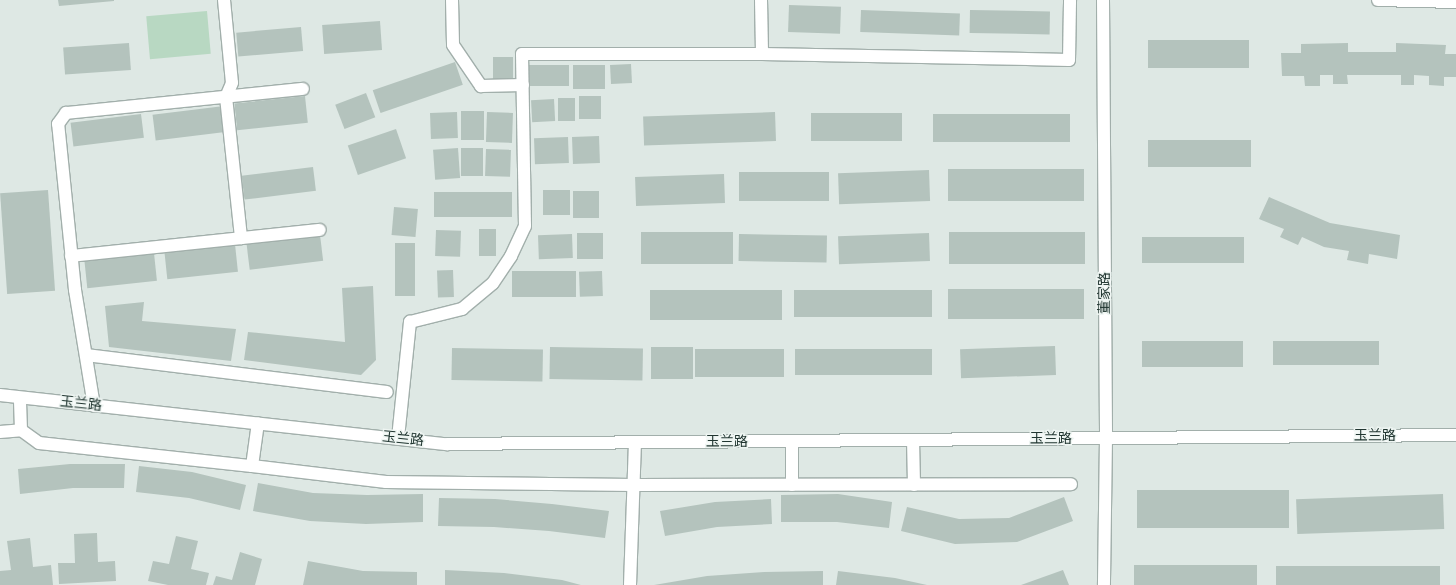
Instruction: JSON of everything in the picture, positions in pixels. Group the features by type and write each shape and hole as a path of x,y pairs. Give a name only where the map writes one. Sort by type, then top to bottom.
{"street":[{"path":"224,0 232,82 226,97 241,238"},
{"path":"452,0 453,45 481,86 523,85"},
{"path":"761,0 762,54"},
{"path":"398,438 410,322 462,309 493,283 511,256 525,226 522,54 762,54 1070,60 1070,0"},
{"name":"董家路","path":"1103,0 1106,438 1104,585"},
{"path":"1378,0 1456,2"},
{"path":"94,406 75,290 58,124 66,114 303,89"},
{"path":"71,256 320,230"},
{"path":"86,355 387,392"},
{"name":"玉兰路","path":"0,395 447,444 1456,436"},
{"path":"20,398 22,430"},
{"path":"252,466 258,424"},
{"path":"0,432 22,430 39,443 386,482 633,485 1071,484"},
{"path":"913,440 914,485"},
{"path":"792,441 792,485"},
{"path":"630,585 635,442"}],"green space":[{"path":"207,11 211,54 150,59 146,16"}],"building":[{"path":"58,0 114,0 114,1 59,6"},
{"path":"789,5 841,7 840,34 788,32"},
{"path":"861,10 960,13 959,35 860,32"},
{"path":"970,10 1050,11 1050,34 970,33"},
{"path":"380,21 382,50 324,54 322,25"},
{"path":"301,27 303,51 238,57 236,33"},
{"path":"1148,40 1249,40 1249,68 1148,68"},
{"path":"129,43 131,70 65,75 63,48"},
{"path":"1348,43 1348,52 1396,52 1396,43 1446,45 1445,54 1456,54 1456,77 1444,77 1444,86 1429,85 1429,76 1414,75 1414,85 1401,85 1401,75 1347,75 1348,84 1333,84 1333,75 1320,75 1320,86 1305,86 1304,76 1282,76 1281,53 1301,53 1301,44"},
{"path":"493,57 513,57 513,81 493,81"},
{"path":"455,62 463,85 381,113 373,90"},
{"path":"631,64 632,83 611,84 610,65"},
{"path":"527,65 569,65 569,86 527,86"},
{"path":"573,65 605,65 605,89 573,89"},
{"path":"366,93 375,117 345,129 335,105"},
{"path":"305,96 308,123 237,130 234,103"},
{"path":"579,96 601,96 601,119 579,119"},
{"path":"558,98 575,98 575,121 558,121"},
{"path":"554,99 555,121 532,122 531,100"},
{"path":"224,106 227,132 156,141 153,115"},
{"path":"461,111 484,111 484,140 461,140"},
{"path":"457,112 458,138 431,139 430,113"},
{"path":"487,112 513,113 512,143 486,142"},
{"path":"775,112 776,141 644,146 643,117"},
{"path":"811,113 902,113 902,141 811,141"},
{"path":"141,114 144,138 73,146 71,123"},
{"path":"933,114 1070,114 1070,142 933,142"},
{"path":"396,129 406,158 358,175 348,146"},
{"path":"599,136 600,163 573,164 572,137"},
{"path":"568,137 569,163 535,164 534,138"},
{"path":"1148,140 1251,140 1251,167 1148,167"},
{"path":"458,148 460,178 435,180 433,150"},
{"path":"461,148 483,148 483,176 461,176"},
{"path":"486,149 511,150 510,177 485,176"},
{"path":"313,167 316,191 244,200 242,176"},
{"path":"948,169 1084,169 1084,201 948,201"},
{"path":"929,170 930,201 839,204 838,173"},
{"path":"739,172 829,172 829,201 739,201"},
{"path":"724,174 725,203 636,206 635,177"},
{"path":"48,190 55,291 7,294 0,193"},
{"path":"543,190 570,190 570,215 543,215"},
{"path":"573,191 599,191 599,218 573,218"},
{"path":"434,192 512,192 512,217 434,217"},
{"path":"1269,197 1330,223 1400,235 1397,259 1369,254 1368,264 1347,260 1349,251 1324,247 1302,237 1298,245 1280,237 1284,229 1259,219"},
{"path":"394,207 418,209 415,237 392,235"},
{"path":"479,229 496,229 496,256 479,256"},
{"path":"436,230 461,231 460,257 435,256"},
{"path":"641,232 733,232 733,264 641,264"},
{"path":"949,232 1085,232 1085,264 949,264"},
{"path":"577,233 603,233 603,259 577,259"},
{"path":"929,233 930,261 839,264 838,236"},
{"path":"572,234 573,258 539,259 538,235"},
{"path":"739,234 827,236 827,263 739,261"},
{"path":"320,235 323,261 250,270 247,244"},
{"path":"1142,237 1244,237 1244,263 1142,263"},
{"path":"395,243 415,243 415,296 395,296"},
{"path":"235,244 238,272 167,279 164,251"},
{"path":"154,253 157,281 87,288 84,260"},
{"path":"453,270 454,297 438,298 437,271"},
{"path":"512,271 576,271 576,297 512,297"},
{"path":"602,271 603,296 580,297 579,272"},
{"path":"373,286 376,360 361,375 244,360 248,332 345,342 342,288"},
{"path":"948,289 1084,289 1084,319 948,319"},
{"path":"650,290 782,290 782,320 650,320"},
{"path":"794,290 932,290 932,317 794,317"},
{"path":"144,302 142,321 236,329 231,361 109,347 105,306"},
{"path":"1142,341 1243,341 1243,367 1142,367"},
{"path":"1273,341 1379,341 1379,365 1273,365"},
{"path":"1055,346 1056,375 961,378 960,349"},
{"path":"550,347 643,349 642,381 549,379"},
{"path":"651,347 693,347 693,379 651,379"},
{"path":"452,348 543,350 542,382 451,380"},
{"path":"695,349 784,349 784,377 695,377"},
{"path":"795,349 932,349 932,375 795,375"},
{"path":"70,464 125,464 124,488 73,488 20,494 18,469"},
{"path":"139,466 192,472 246,485 240,510 189,498 136,492"},
{"path":"258,483 313,493 367,495 423,494 423,522 366,524 310,521 253,511"},
{"path":"1137,490 1289,490 1289,528 1137,528"},
{"path":"838,494 892,502 889,528 837,522 781,522 781,495"},
{"path":"1443,494 1444,529 1297,534 1296,499"},
{"path":"1064,497 1073,521 1017,542 955,544 901,531 907,507 959,519 1009,518"},
{"path":"439,498 495,499 609,511 605,538 549,531 494,527 438,526"},
{"path":"771,499 772,524 717,527 665,536 660,511 715,502"},
{"path":"97,533 98,562 115,561 116,581 59,584 58,563 75,563 74,534"},
{"path":"176,536 198,541 191,569 209,573 206,585 168,585 148,581 153,561 169,564"},
{"path":"30,538 33,567 51,565 53,585 0,585 0,571 11,570 7,541"},
{"path":"240,552 262,559 255,585 213,585 216,576 232,580"},
{"path":"308,561 363,571 417,572 417,585 303,585"},
{"path":"1134,565 1257,565 1257,585 1134,585"},
{"path":"1276,566 1440,566 1440,585 1276,585"},
{"path":"445,570 504,573 562,580 581,585 445,585"},
{"path":"1063,570 1069,585 1021,585"},
{"path":"823,571 823,585 654,585 707,576 764,572"},
{"path":"838,571 895,578 927,585 836,585"}]}
